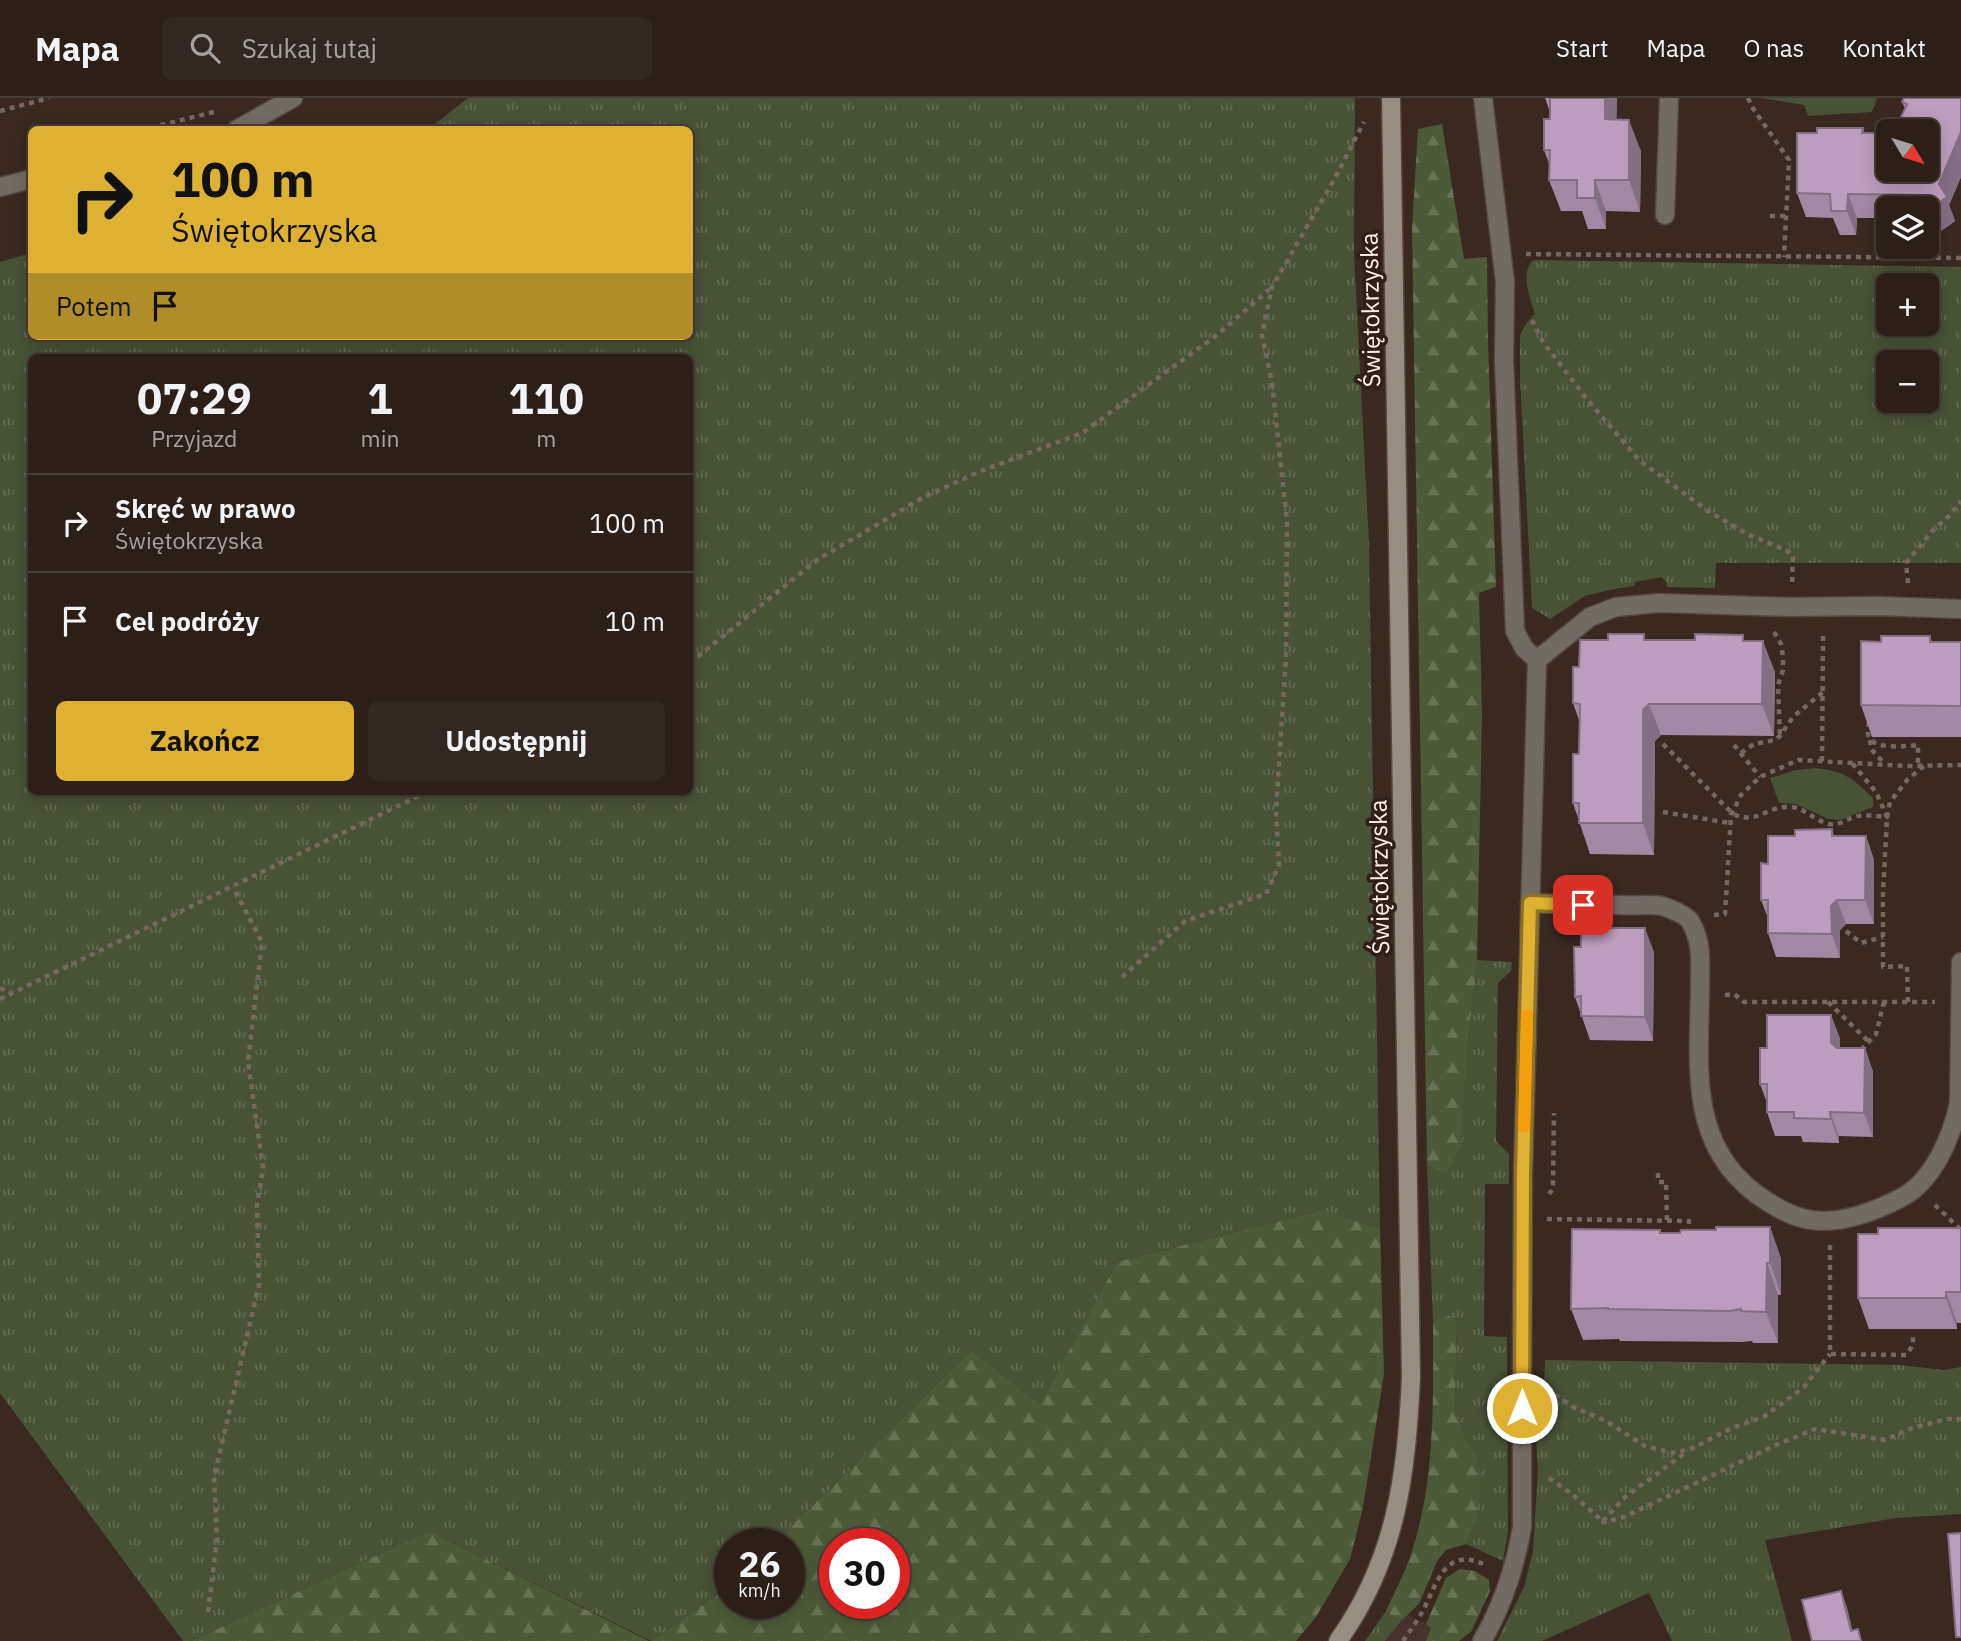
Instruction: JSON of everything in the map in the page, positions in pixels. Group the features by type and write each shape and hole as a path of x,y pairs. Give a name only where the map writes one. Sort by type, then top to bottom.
{"main road":[{"name":"Świętokrzyska","path":"1338,1641 1375,1578 1391,1533 1404,1477 1411,1378 1391,98"}],"street":[{"path":"243,126 293,98"},
{"path":"1482,1641 1500,1607 1518,1551 1522,1527 1522,1461 1531,1382 1523,1173 1537,660 1524,648 1516,631 1504,361 1504,282 1483,98"},
{"path":"1665,215 1669,98"},
{"path":"0,187 28,180"},
{"path":"1537,660 1590,617 1616,607 1659,603 1961,609"},
{"path":"1530,903 1664,906 1689,919 1700,947 1699,1090 1715,1146 1730,1168 1752,1192 1778,1209 1803,1219 1829,1221 1882,1207 1906,1195 1926,1176 1942,1152 1954,1125 1959,1103 1961,962"}],"path":[{"path":"0,111 49,98"},
{"path":"1748,98 1789,160 1784,257"},
{"path":"157,126 227,109"},
{"path":"1122,977 1185,922 1266,894 1279,865 1276,810 1286,657 1287,521 1272,383 1262,335 1272,287 1370,110"},
{"path":"1770,216 1785,216"},
{"path":"1501,252 1961,258"},
{"path":"1504,282 1522,303 1543,342 1639,460 1708,510 1747,534 1788,551 1793,557 1791,607"},
{"path":"693,661 817,560 922,498 981,471 1082,433 1217,335 1272,287"},
{"path":"1909,608 1906,563 1961,501"},
{"path":"1822,761 1823,607"},
{"path":"1765,624 1782,644 1783,670 1778,685 1780,736"},
{"path":"1741,753 1754,744 1775,740 1793,718 1823,692"},
{"path":"1869,716 1867,734 1871,749 1885,765"},
{"path":"1870,739 1890,747 1918,745 1918,766"},
{"path":"1663,744 1732,813 1742,818 1753,818 1785,807 1799,808 1827,824 1838,825 1853,817 1887,817"},
{"path":"1734,745 1760,777"},
{"path":"1726,904 1732,813 1741,795 1760,777 1798,760 1885,765 1961,765"},
{"path":"1852,763 1876,792 1887,817"},
{"path":"1700,995 1734,994 1744,1002 1908,1002 1907,966 1883,967 1887,817 1890,802 1908,779 1925,766"},
{"path":"0,999 421,795"},
{"path":"1663,812 1730,823"},
{"path":"208,1612 217,1539 214,1477 259,1285 257,1205 263,1168 248,1062 262,943 233,887"},
{"path":"1846,931 1861,943 1883,937"},
{"path":"0,988 12,994"},
{"path":"1828,1002 1869,1042"},
{"path":"1853,1059 1876,1034 1884,1002"},
{"path":"1658,1173 1658,1182 1666,1182 1667,1221"},
{"path":"1927,1197 1961,1230"},
{"path":"1542,1219 1689,1221 1688,1245"},
{"path":"1688,1232 1701,1232"},
{"path":"1531,1382 1573,1408 1606,1421 1645,1446 1673,1453 1765,1416 1804,1387 1830,1354 1830,1234"},
{"path":"1830,1354 1906,1355 1913,1345 1913,1334"},
{"path":"1601,1523 1624,1517 1815,1429 1885,1440 1912,1428 1947,1419 1961,1419"},
{"path":"1601,1523 1625,1497 1691,1448"},
{"path":"1522,1461 1572,1494 1599,1518 1601,1523"},
{"path":"1403,1641 1421,1613 1444,1567 1463,1559 1480,1562 1511,1577"}],"shaded area":[{"path":"1407,1614 1432,1628 1426,1641 1385,1641"}],"green space":[{"path":"468,98 1355,98 1354,255 1369,543 1380,1229 1323,1210 1117,1262 1040,1406 971,1351 789,1528 714,1528 714,1597 651,1641 429,1531 191,1641 183,1641 0,1393 0,262 28,254 28,340 693,340 693,126 429,126"},
{"path":"1762,98 1877,98 1872,112 1808,116 1804,105"},
{"path":"1442,124 1464,259 1487,257 1496,587 1479,593 1482,713 1477,962 1466,1056 1461,1146 1446,1174 1427,1166 1412,228 1418,129"},
{"path":"1533,260 1961,267 1961,563 1716,563 1715,588 1667,587 1662,577 1585,596 1550,619 1532,608 1520,378 1520,335 1535,314 1527,286 1527,272"},
{"path":"1816,768 1834,771 1853,780 1873,798 1873,807 1840,820 1828,819 1796,804 1779,803 1770,778 1796,770"},
{"path":"1477,960 1512,962 1511,971 1498,983 1496,1141 1509,1154 1509,1184 1485,1184 1484,1336 1507,1337 1508,1532 1503,1561 1466,1544 1477,1518 1476,1454 1466,1442 1455,1410 1457,1320 1445,1314 1433,1322 1427,1166 1446,1174 1466,1056"},
{"path":"1323,1210 1380,1229 1384,1374 1363,1507 1350,1559 1316,1617 1296,1641 651,1641 714,1597 714,1619 805,1619 805,1528 789,1528 971,1351 1040,1405 1117,1262"},
{"path":"1445,1314 1457,1320 1455,1410 1466,1441 1476,1454 1481,1477 1477,1518 1466,1544 1446,1550 1437,1561 1419,1604 1402,1620 1386,1611 1410,1557 1425,1500 1431,1441 1433,1322"},
{"path":"1545,1360 1900,1365 1944,1370 1961,1367 1961,1514 1896,1518 1765,1540 1792,1641 1672,1641 1649,1593 1542,1641 1497,1641 1524,1587 1533,1551 1538,1471 1533,1385 1537,1381 1544,1381"},
{"path":"429,1531 649,1641 191,1641"},
{"path":"1460,1569 1475,1571 1489,1580 1490,1591 1471,1632 1459,1641 1426,1641 1431,1628 1426,1624 1446,1578"},
{"path":"1386,1611 1402,1620 1385,1641 1365,1641"}],"building":[{"path":"1550,98 1605,98 1605,119 1629,120 1629,180 1595,180 1595,198 1577,198 1577,180 1549,180 1550,150 1544,150 1544,119 1550,119"},
{"path":"1904,98 1961,98 1961,132 1939,184 1947,197 1939,203 1939,196 1848,194 1847,211 1831,211 1830,194 1797,193 1797,133 1817,133 1817,128 1863,128 1862,133 1876,133 1876,182 1939,182 1939,119 1900,119 1907,104 1902,102"},
{"path":"1608,634 1644,634 1644,640 1695,640 1695,634 1743,635 1743,641 1763,641 1762,704 1649,704 1643,710 1643,823 1579,823 1579,803 1573,803 1573,754 1579,754 1580,704 1573,703 1573,667 1579,667 1580,640 1608,640"},
{"path":"1881,636 1930,636 1930,642 1961,642 1961,706 1861,705 1861,641 1881,642"},
{"path":"1832,829 1832,836 1866,836 1865,900 1837,900 1831,906 1832,934 1768,933 1768,900 1761,900 1761,863 1768,864 1768,836 1795,836 1795,830"},
{"path":"1581,928 1645,928 1645,1017 1581,1016 1581,996 1575,997 1574,947 1581,947"},
{"path":"1767,1015 1831,1015 1831,1043 1837,1048 1865,1048 1864,1113 1830,1112 1831,1119 1794,1118 1794,1112 1767,1112 1767,1084 1760,1084 1760,1048 1767,1048"},
{"path":"1716,1227 1770,1227 1766,1312 1741,1309 1571,1309 1572,1229 1660,1230 1660,1233 1680,1233 1681,1230 1716,1230"},
{"path":"1878,1228 1961,1228 1961,1292 1946,1292 1946,1298 1858,1298 1858,1234 1878,1234"},
{"path":"1961,1533 1961,1637 1956,1637 1948,1534"},
{"path":"1841,1591 1851,1631 1858,1629 1861,1641 1812,1641 1802,1600"}],"slow traffic":[{"path":"1524,1127 1527,1015"}],"route":[{"path":"1522,1408 1523,1173 1530,903 1583,905"}]}
